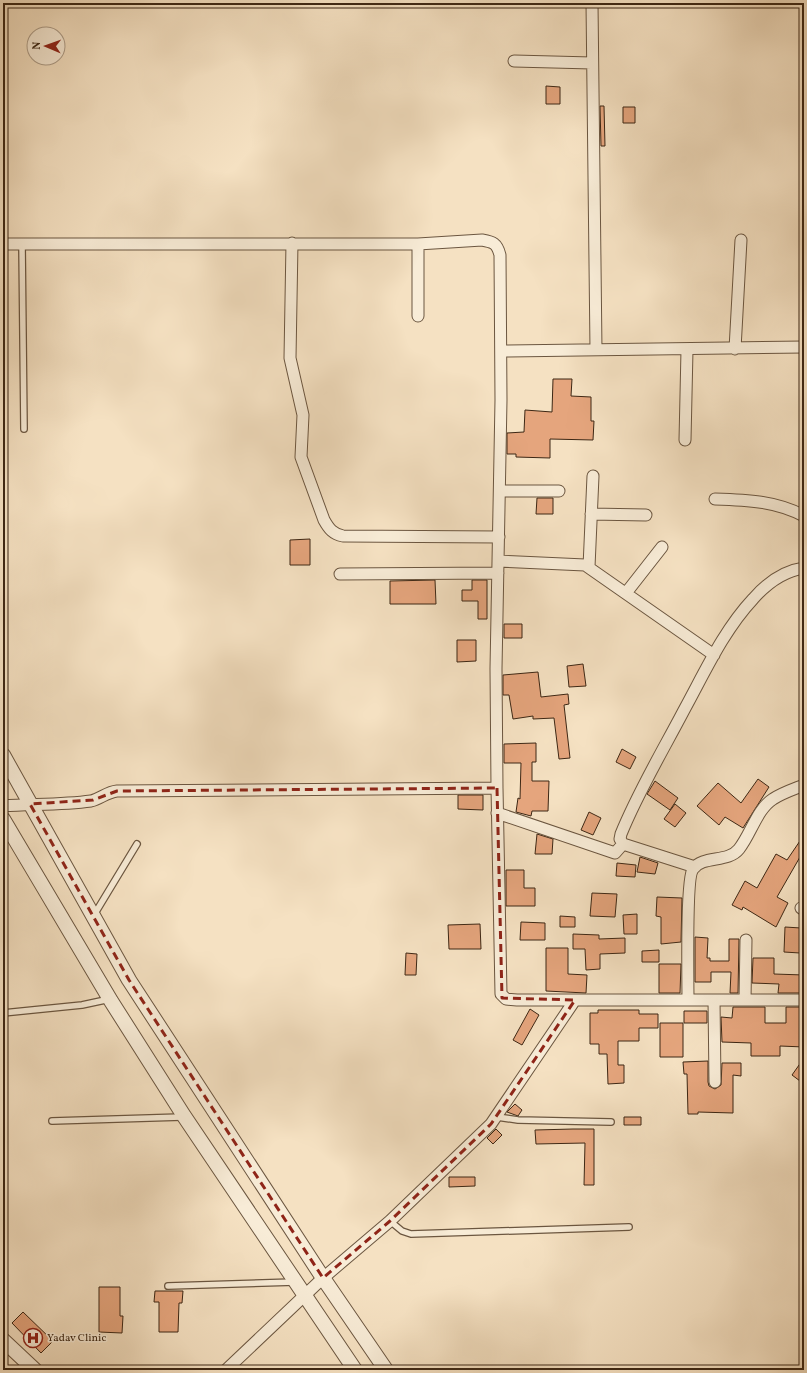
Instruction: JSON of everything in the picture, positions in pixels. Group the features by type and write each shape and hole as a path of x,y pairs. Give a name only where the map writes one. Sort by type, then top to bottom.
{"street":[{"path":"592,3 596,350"},
{"path":"514,61 592,63"},
{"path":"3,244 418,244 482,240 493,242 498,246 500,255 501,351 497,813 502,994 506,999 517,1000 804,1000"},
{"path":"735,349 741,240"},
{"path":"292,243 290,358 303,415 301,457 324,520 329,529 336,534 343,536 499,537"},
{"path":"418,244 418,316"},
{"path":"501,351 687,350 804,347"},
{"path":"685,440 687,350"},
{"path":"589,567 593,476"},
{"path":"500,491 559,491"},
{"path":"715,499 749,500 774,504 804,516"},
{"path":"591,514 646,515"},
{"path":"626,593 662,547"},
{"path":"498,561 572,564 589,567 714,655"},
{"path":"695,866 623,844 620,839 623,828 649,775 714,655 735,622 762,589 771,581 784,574 804,568"},
{"path":"340,574 498,572"},
{"path":"3,755 129,980 323,1278 386,1370"},
{"path":"688,1000 689,899 691,874 695,866 737,852 744,844 765,806 773,799 804,785"},
{"path":"3,806 93,800 117,791 497,788"},
{"path":"497,813 614,853 623,844"},
{"path":"3,819 110,999 184,1116 355,1370"},
{"path":"746,940 746,1000"},
{"path":"226,1370 323,1278 390,1221 497,1117 575,1000"},
{"path":"714,1000 715,1082"},
{"path":"3,1340 35,1370"}],"lane":[{"path":"22,244 24,429"},
{"path":"94,916 137,844"},
{"path":"3,1012 82,1005 110,999"},
{"path":"52,1120 184,1116"},
{"path":"497,1117 518,1120 611,1122"},
{"path":"390,1221 402,1231 411,1234 629,1227"},
{"path":"168,1286 295,1282"}],"highlighted area":[{"path":"497,788 502,998 575,1000 491,1124 390,1221 323,1278 129,980 30,804 93,800 117,791"}],"building":[{"path":"546,86 560,87 560,104 546,104"},
{"path":"600,106 604,106 605,146 601,146"},
{"path":"623,107 635,107 635,123 623,123"},
{"path":"553,379 572,379 571,396 591,397 591,421 594,421 593,440 550,439 550,458 516,457 516,454 507,454 507,433 524,432 525,410 552,412"},
{"path":"537,498 553,498 553,514 536,514"},
{"path":"310,539 310,565 290,565 290,540"},
{"path":"435,580 436,604 390,604 390,581"},
{"path":"472,580 487,580 487,619 478,619 478,601 462,601 462,590 472,590"},
{"path":"504,624 522,624 522,638 504,638"},
{"path":"457,640 476,640 476,661 457,662"},
{"path":"583,664 586,686 569,687 567,666"},
{"path":"538,672 541,697 568,694 569,704 564,705 570,758 559,759 554,718 533,719 533,716 513,719 509,695 503,695 503,675"},
{"path":"536,743 536,762 532,762 532,781 549,781 548,811 532,811 531,816 516,812 518,798 520,799 521,763 504,763 504,744"},
{"path":"622,749 636,757 630,769 616,762"},
{"path":"758,779 769,787 743,828 725,817 719,825 697,806 718,783 741,803"},
{"path":"655,781 678,798 670,810 647,794"},
{"path":"458,795 483,795 483,810 458,809"},
{"path":"675,804 686,813 675,827 664,819"},
{"path":"589,812 601,818 593,835 581,830"},
{"path":"537,834 553,839 552,854 535,854"},
{"path":"804,835 804,853 800,857 777,897 788,903 776,927 743,907 742,910 732,905 745,881 757,888 776,854 787,860"},
{"path":"640,857 658,863 655,874 637,872"},
{"path":"617,863 636,865 635,877 616,876"},
{"path":"506,870 524,870 524,888 535,888 535,906 506,906"},
{"path":"592,893 617,894 615,917 590,916"},
{"path":"657,897 682,898 681,942 661,944 661,917 656,916"},
{"path":"637,914 637,934 624,934 623,915"},
{"path":"560,916 575,917 575,927 560,927"},
{"path":"521,922 545,923 545,940 520,940"},
{"path":"480,924 481,949 449,949 448,925"},
{"path":"785,927 801,928 800,953 784,952"},
{"path":"573,934 599,935 599,939 625,938 625,953 600,954 600,969 586,970 585,949 573,949"},
{"path":"695,937 708,938 707,958 710,958 710,961 729,961 729,939 739,939 738,993 730,993 731,972 711,972 711,982 695,982"},
{"path":"546,948 568,948 568,974 587,975 586,993 546,991"},
{"path":"659,950 659,962 642,962 642,951"},
{"path":"406,953 417,954 416,975 405,975"},
{"path":"753,958 774,958 774,974 804,975 804,993 778,993 779,984 752,983"},
{"path":"659,964 681,964 680,993 659,993"},
{"path":"733,1007 765,1007 765,1023 786,1023 786,1007 804,1007 804,1047 780,1046 780,1056 751,1056 751,1043 722,1042 721,1017 732,1018"},
{"path":"530,1009 539,1015 522,1045 513,1040"},
{"path":"598,1010 639,1010 639,1014 658,1014 658,1028 639,1028 639,1041 618,1041 618,1065 624,1065 624,1083 608,1084 607,1054 599,1054 599,1044 590,1044 590,1013 598,1013"},
{"path":"684,1011 707,1011 707,1023 684,1023"},
{"path":"660,1023 683,1023 683,1057 660,1057"},
{"path":"804,1058 804,1084 792,1075"},
{"path":"708,1061 709,1086 715,1089 721,1085 722,1063 741,1063 741,1076 733,1075 733,1113 698,1112 698,1114 688,1114 687,1074 684,1074 683,1062"},
{"path":"515,1104 522,1110 518,1116 507,1112"},
{"path":"624,1117 641,1117 641,1125 624,1125"},
{"path":"496,1129 502,1135 493,1144 487,1138"},
{"path":"594,1129 594,1185 584,1185 585,1143 536,1144 535,1130"},
{"path":"449,1177 475,1177 475,1186 449,1187"},
{"path":"99,1287 120,1287 120,1316 123,1316 122,1333 99,1332"},
{"path":"155,1291 183,1291 182,1303 179,1303 178,1332 159,1332 159,1302 154,1302"},
{"path":"23,1312 53,1341 41,1353 12,1323"}],"place":[{"name":"Yadav Clinic","path":"33,1338"}]}
